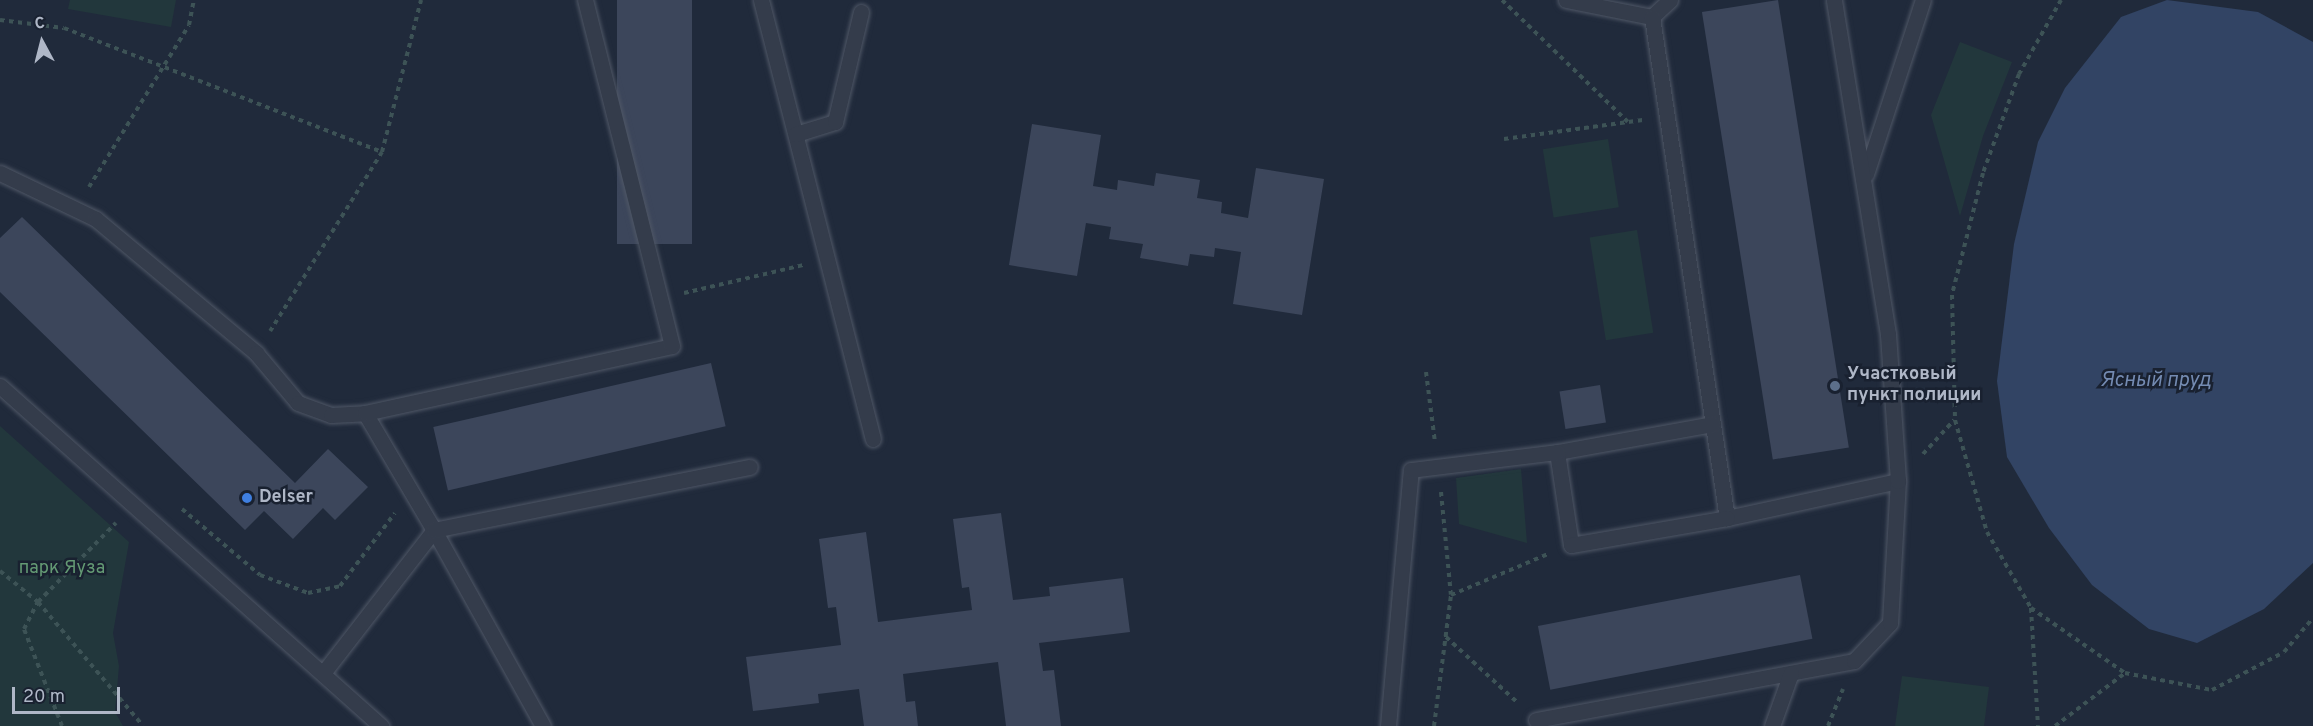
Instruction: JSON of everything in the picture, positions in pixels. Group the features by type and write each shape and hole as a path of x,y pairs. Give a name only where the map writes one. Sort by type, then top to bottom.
{"lane":[{"path":"0,172 96,219 256,353 298,403 331,415 365,413 672,346 585,0"},
{"path":"761,0 796,134 823,260 873,439"},
{"path":"1566,0 1652,17"},
{"path":"1652,17 1670,0"},
{"path":"1536,720 1854,661 1890,624 1898,481 1888,334 1865,177 1834,0"},
{"path":"1865,177 1923,0"},
{"path":"796,134 835,122 861,12"},
{"path":"1652,17 1726,518"},
{"path":"0,386 133,506 324,672 381,726"},
{"path":"365,413 410,494 434,530 543,726"},
{"path":"1388,726 1411,471 1557,452 1713,424"},
{"path":"1557,452 1571,544 1726,518 1898,481"},
{"path":"324,672 434,530 750,467"},
{"path":"1772,726 1791,673"}],"path":[{"path":"76,208 189,25 194,0"},
{"path":"256,353 382,152 421,0"},
{"path":"1502,0 1628,122"},
{"path":"2061,0 2019,74 1980,184 1952,295 1955,420 1987,532 2031,608 2125,673 2212,690 2284,652 2313,618"},
{"path":"0,20 64,28 382,152"},
{"path":"1504,140 1667,117"},
{"path":"660,298 823,260"},
{"path":"1426,372 1439,467 1451,595 1434,726"},
{"path":"1898,481 1955,420"},
{"path":"173,502 260,575 308,593 340,586 410,494"},
{"path":"62,726 24,628 38,602 133,506"},
{"path":"1451,595 1571,544"},
{"path":"0,571 38,602 143,726"},
{"path":"2031,608 2038,726"},
{"path":"1446,637 1536,720"},
{"path":"1828,726 1854,661"},
{"path":"2055,726 2125,673"}],"green space":[{"path":"70,0 176,0 171,27 68,9"},
{"path":"1960,42 2012,62 1983,136 1960,216 1931,115"},
{"path":"1608,139 1619,207 1554,217 1543,149"},
{"path":"1637,230 1653,333 1606,340 1590,238"},
{"name":"парк Яуза","path":"0,426 129,542 113,633 119,666 115,712 123,726 0,726"},
{"path":"1521,469 1527,543 1459,524 1456,478"},
{"path":"1902,676 1989,687 1984,726 1895,726"}],"water":[{"name":"Ясный пруд","path":"2167,0 2258,12 2313,42 2313,563 2264,609 2197,643 2149,629 2092,585 2049,528 2007,457 1997,381 2014,244 2038,142 2065,88 2121,17"}],"building":[{"path":"617,0 692,0 692,244 617,244"},
{"path":"1778,0 1849,447 1773,459 1702,12"},
{"path":"1032,124 1101,135 1093,186 1117,190 1118,180 1154,186 1156,173 1200,180 1197,198 1222,202 1221,213 1248,218 1256,168 1324,179 1302,315 1233,304 1241,252 1215,248 1214,257 1190,254 1188,266 1140,258 1143,244 1109,239 1111,227 1086,223 1077,276 1009,265"},
{"path":"22,217 295,483 328,449 368,487 335,520 323,508 293,539 264,511 245,530 0,292 0,238"},
{"path":"711,363 726,426 448,490 433,427"},
{"path":"1600,385 1606,423 1565,429 1560,391"},
{"path":"1001,513 1013,600 1050,596 1049,587 1123,578 1130,632 1039,643 1043,671 1054,670 1061,726 1006,726 998,662 903,674 906,702 915,701 918,726 864,726 859,689 818,694 819,703 753,711 746,657 841,645 836,607 828,608 819,539 866,532 878,622 972,610 969,587 962,588 953,519"},
{"path":"1800,575 1812,639 1550,690 1538,626"}],"place":[{"name":"Участковый пункт полиции","path":"1835,386"},
{"name":"Delser","path":"247,498"}]}
